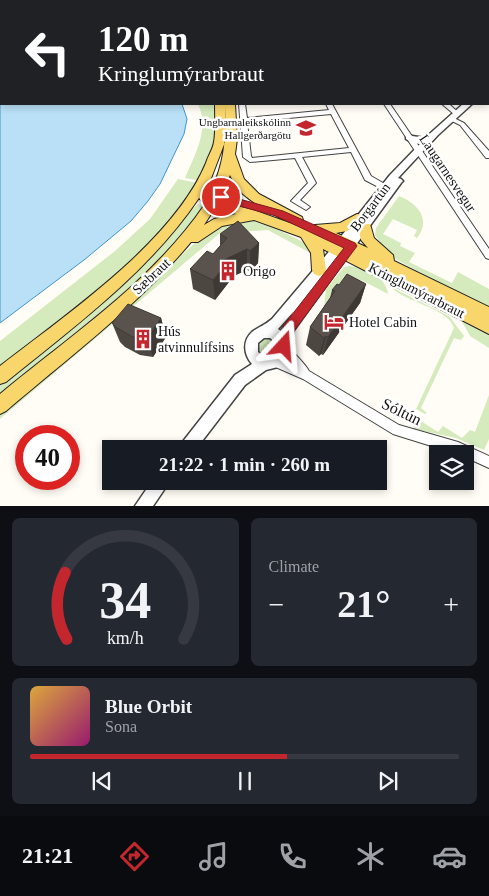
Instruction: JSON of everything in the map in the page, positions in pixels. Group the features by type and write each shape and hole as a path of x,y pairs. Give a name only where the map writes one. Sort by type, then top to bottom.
{"main road":[{"name":"Sæbraut","path":"0,376 138,263 158,244 204,184 215,161 222,124 220,105"},
{"name":"Sæbraut","path":"0,404 130,296 178,250 211,199 230,157 234,122 230,105"},
{"path":"230,157 236,177 247,192 297,220"},
{"path":"190,204 211,199 204,184"},
{"name":"Kringlumýrarbraut","path":"211,199 258,216 308,230 489,327"},
{"name":"Kringlumýrarbraut","path":"211,199 244,202 297,220 308,230"},
{"path":"178,250 219,222 258,216"},
{"path":"319,270 318,252 308,230 342,228 363,222 372,243 404,272"},
{"path":"345,249 447,299 474,306"},
{"name":"Kringlumýrarbraut","path":"345,249 404,272 489,314"}],"street":[{"path":"242,105 248,159 254,160 353,150"},
{"path":"330,105 368,178 388,189"},
{"name":"Laugarnesvegur","path":"388,105 489,256"},
{"path":"446,105 489,156"},
{"path":"420,153 467,105"},
{"path":"244,120 333,112"},
{"path":"420,153 426,142 444,127"},
{"path":"409,137 426,142"},
{"name":"Borgartún","path":"240,380 282,357 288,328 363,222 388,189 420,153"},
{"path":"298,156 312,183 295,201 306,207"},
{"name":"Borgartún","path":"193,440 240,380 252,353 250,346 254,338 266,333 319,270 345,249"},
{"path":"266,333 276,335 284,346"},
{"name":"Sóltún","path":"284,346 291,359 307,374 397,430 458,448 489,462"},
{"path":"252,353 257,360 270,362"},
{"name":"Sóltún","path":"270,362 307,374"},
{"path":"143,506 155,490"}],"green space":[{"path":"198,105 216,105 216,133 201,181 185,178 200,141 202,132 201,113"},
{"path":"178,179 197,183 178,216 131,265 0,371 0,341 115,251 150,219"},
{"path":"399,196 417,207 423,218 421,231 417,238 414,236 417,230 393,219 383,234 401,243 400,246 415,253 409,262 452,283 458,272 489,289 489,309 388,255 375,235 376,228"},
{"path":"198,204 205,206 194,223 145,277 0,399 0,383"},
{"path":"255,218 303,242 314,255 268,230 220,233 0,419 0,411 152,283 199,239 223,224"},
{"path":"350,266 374,274 383,282 388,294 361,280 344,282 324,306 326,289 344,267"},
{"path":"391,287 449,316 464,336 461,340 454,338 421,408 427,413 425,414 416,409 454,328 444,315 406,297"},
{"path":"460,318 489,332 489,348 470,336"},
{"path":"268,339 274,342 277,348 274,354 268,357 262,354 259,348 262,342"},
{"path":"489,395 489,439 484,450 456,438 414,429 413,421 416,418 438,432 443,426 462,438 470,430 475,432"}],"water":[{"path":"0,105 182,105 187,119 184,134 160,184 148,201 131,221 84,260 0,323"}],"building":[{"path":"238,221 259,243 250,251 247,249 224,260 229,262 213,280 190,269 207,251 213,254 227,238 220,234"},
{"path":"347,274 366,284 328,337 324,338 310,327 335,291 332,290 337,284 339,285"},
{"path":"128,304 161,318 147,339 133,337 112,323"}],"place":[{"name":"Ungbarnaleikskólinn Hallgerðargötu","path":"306,128"},
{"name":"Origo","path":"228,271"},
{"name":"Hotel Cabin","path":"334,322"},
{"name":"Hús atvinnulífsins","path":"143,339"}],"route":[{"path":"221,197 279,213 351,246 288,328 283,343 284,346"}]}
